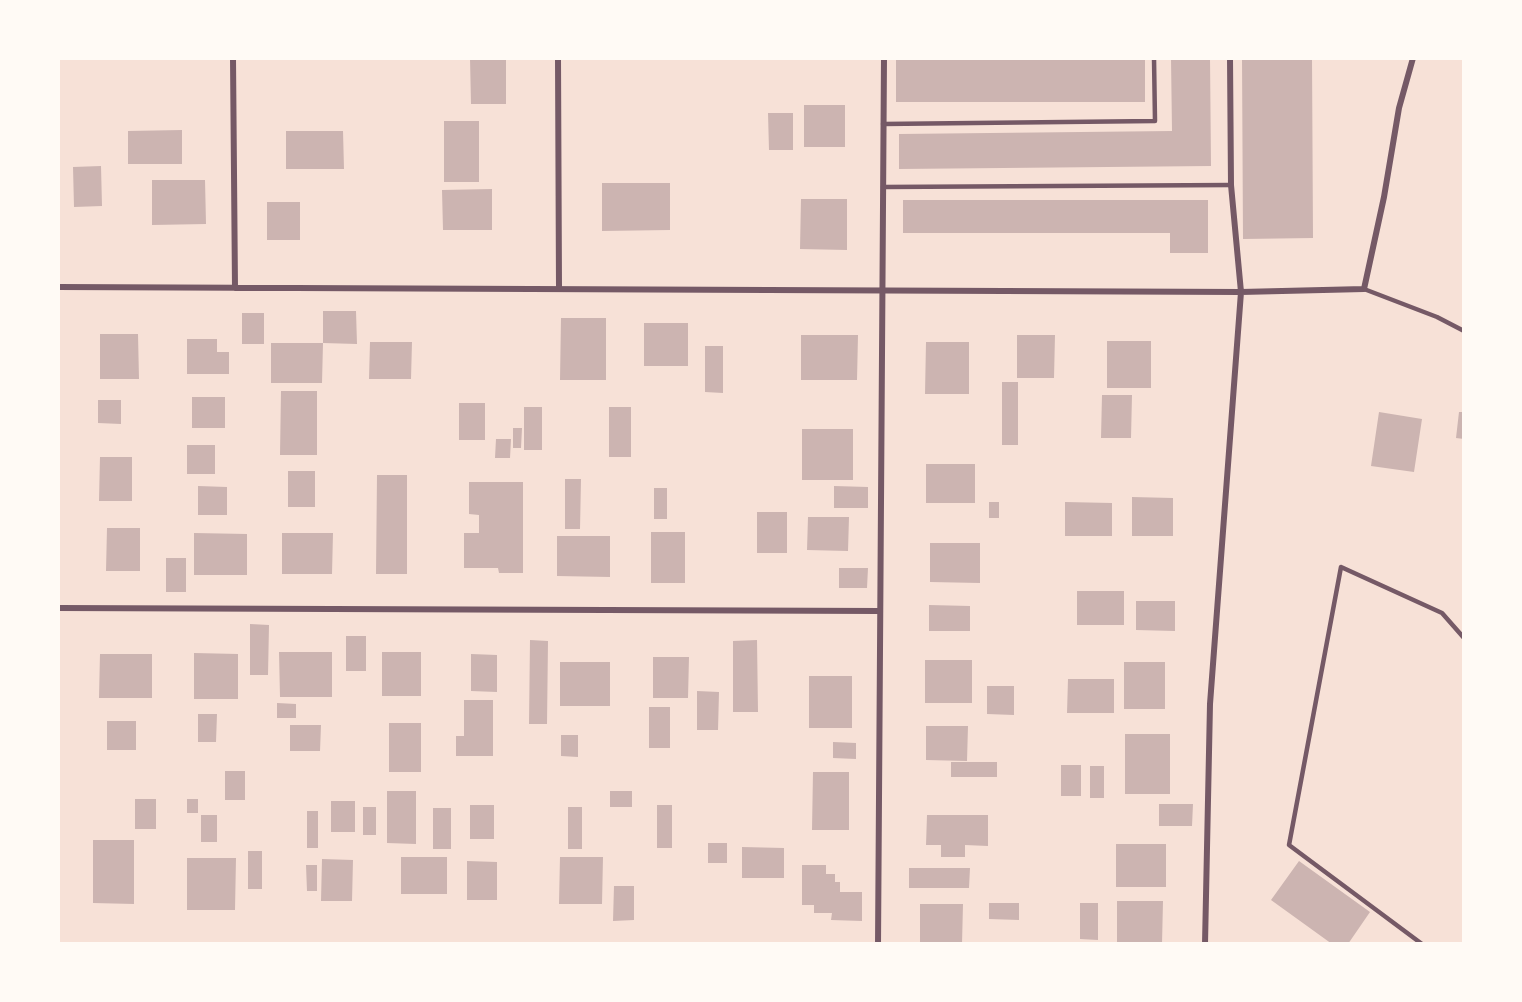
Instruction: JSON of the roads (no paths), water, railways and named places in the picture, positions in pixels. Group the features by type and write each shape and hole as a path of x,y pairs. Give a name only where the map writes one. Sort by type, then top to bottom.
{"street":[{"path":"233,58 235,288"},
{"path":"558,58 559,289"},
{"path":"878,944 884,58"},
{"path":"1205,944 1210,704 1241,292 1231,185 1230,58"},
{"path":"58,287 1241,292 1364,289 1384,196 1399,108 1413,58"},
{"path":"58,608 880,611"}],"lane":[{"path":"883,124 1155,121 1154,58"},
{"path":"883,187 1231,185"},
{"path":"1364,289 1437,317 1464,331"},
{"path":"1422,944 1289,845 1341,567 1442,613 1464,638"}]}
